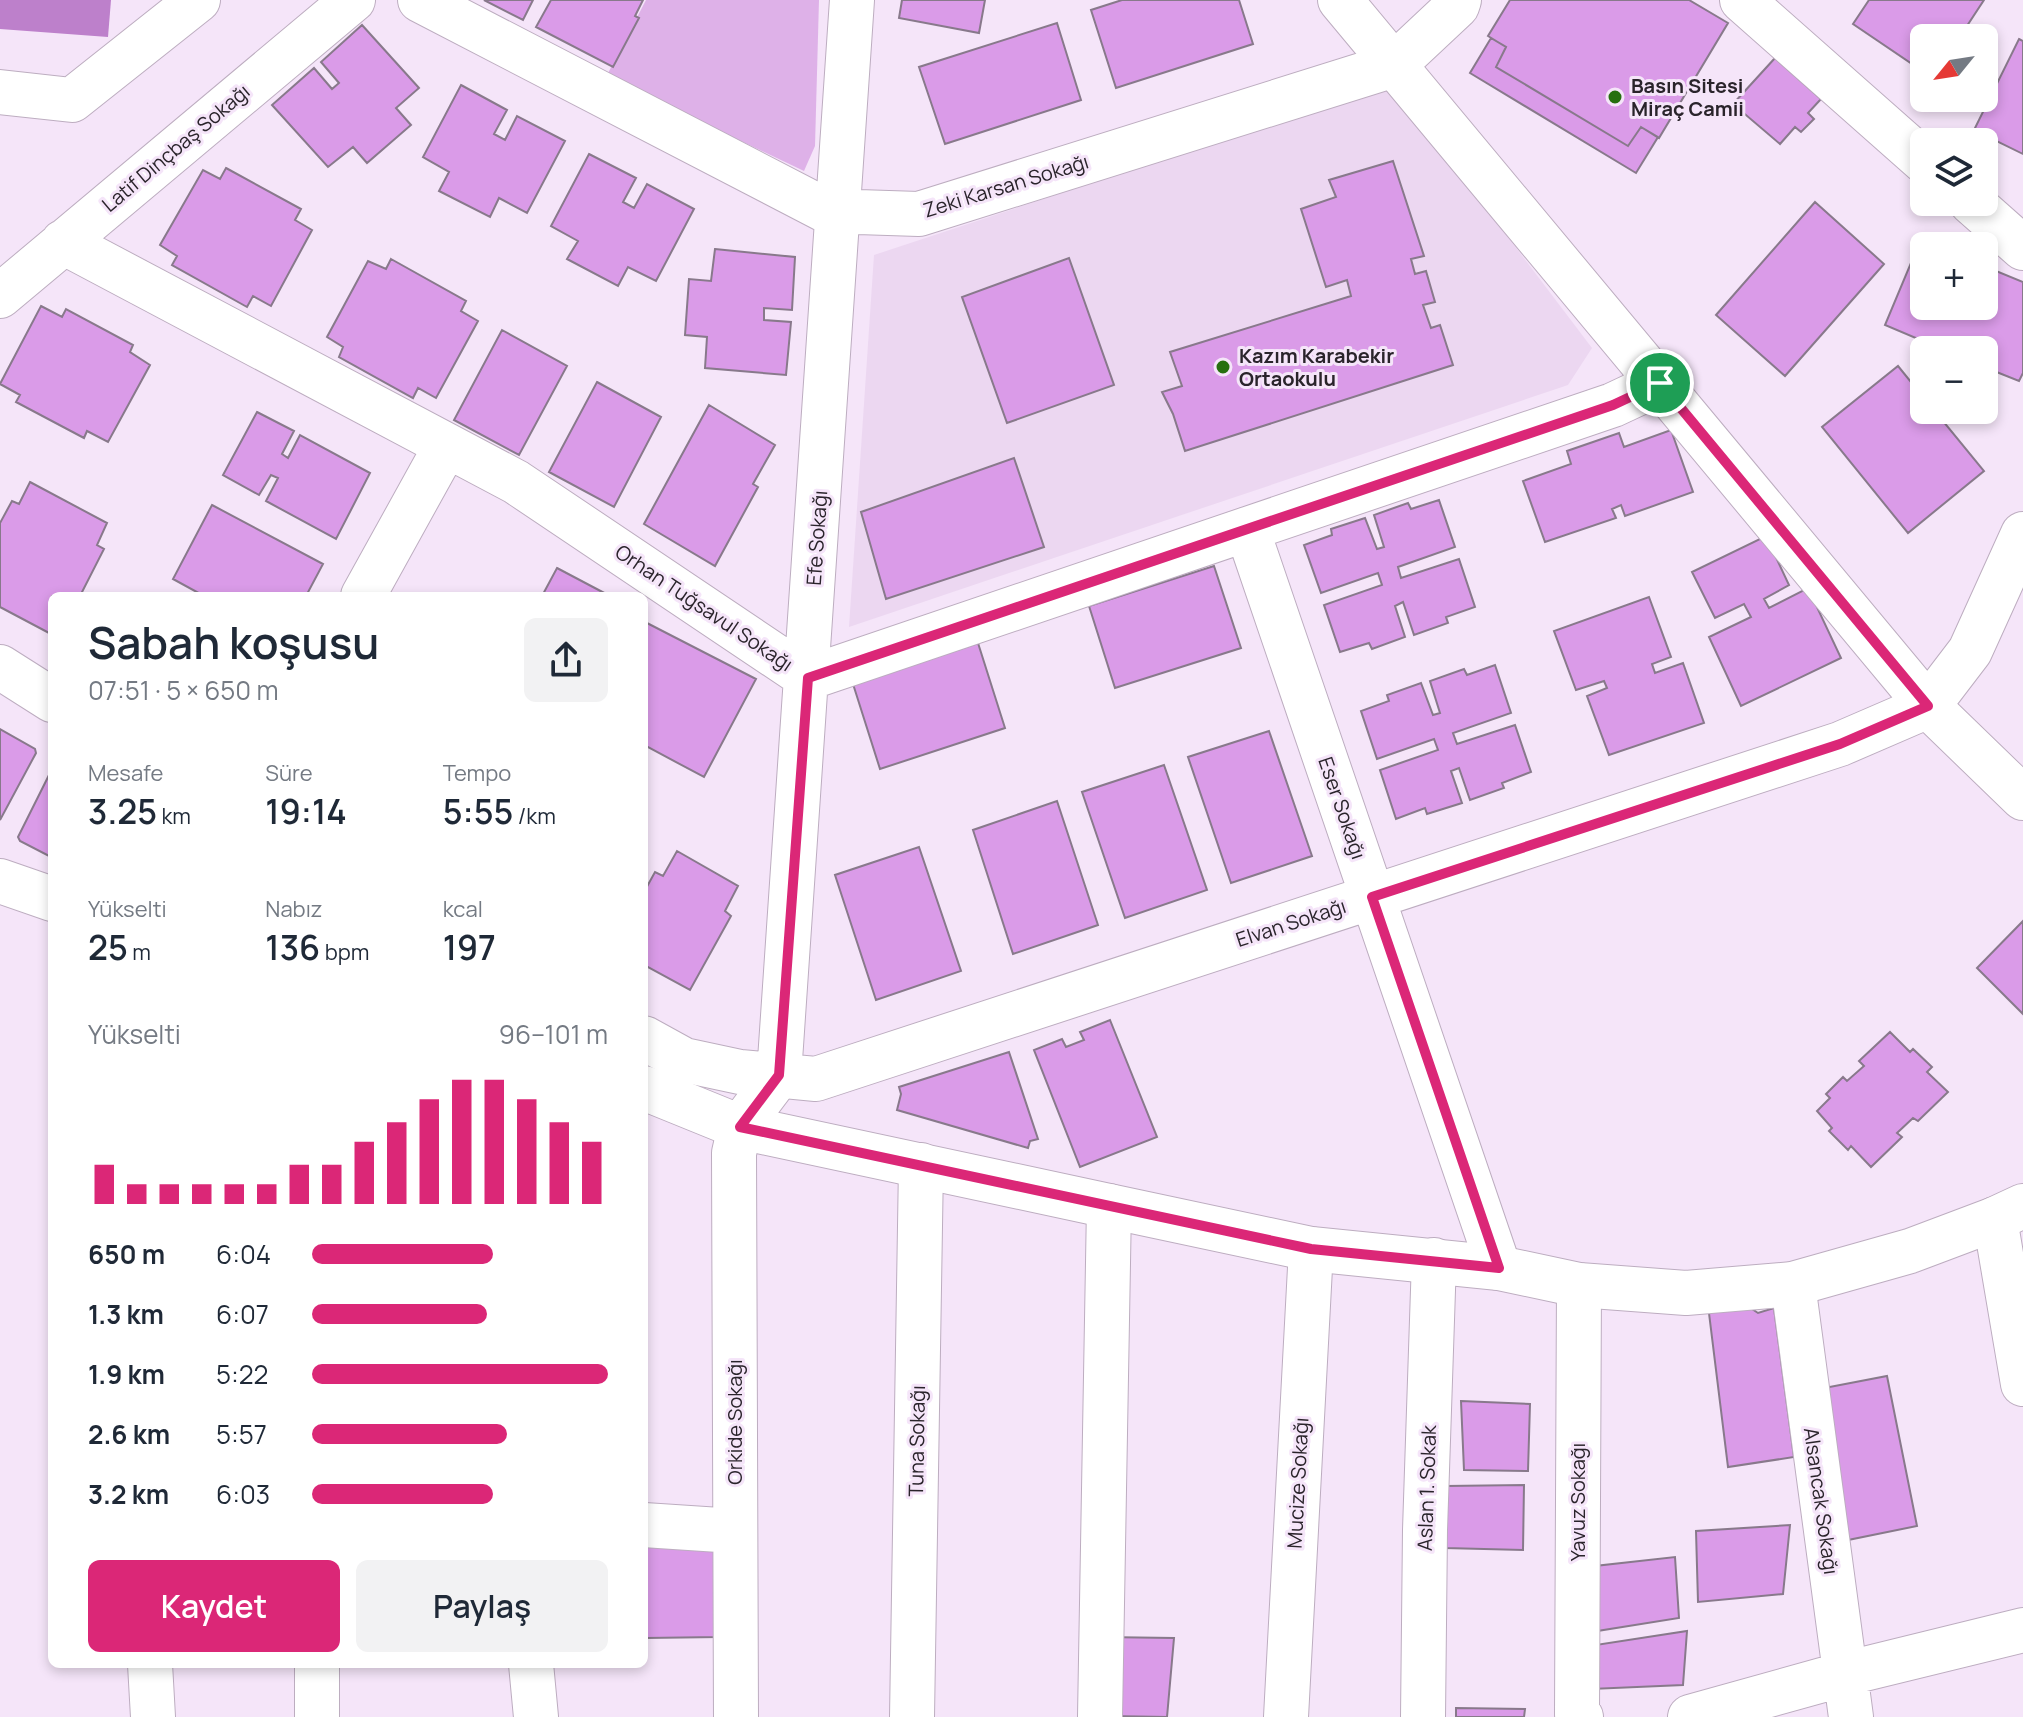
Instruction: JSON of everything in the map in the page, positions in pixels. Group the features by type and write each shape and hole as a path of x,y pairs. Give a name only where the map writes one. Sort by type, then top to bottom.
{"street":[{"path":"0,92 72,100 198,0"},
{"name":"Latif Dinçbaş Sokağı","path":"0,296 353,0"},
{"name":"Zeki Karsan Sokağı","path":"420,0 827,211 919,214 1394,65 1457,6 1459,0"},
{"name":"Efe Sokağı","path":"779,1075 852,0"},
{"path":"1340,0 1928,706 2023,798"},
{"path":"1742,0 1910,149"},
{"path":"1987,216 2023,248"},
{"name":"Orhan Tuğsavul Sokağı","path":"63,242 516,482 808,678 1613,405 1660,383"},
{"path":"365,592 446,446"},
{"name":"Eser Sokağı","path":"1247,529 1499,1268"},
{"name":"Elvan Sokağı","path":"648,1040 684,1060 740,1072 816,1079 1840,744 1928,706 1970,651 2023,534"},
{"path":"0,667 48,697"},
{"path":"0,881 48,898"},
{"path":"740,1127 779,1075"},
{"path":"648,1090 740,1127 1311,1249 1499,1268 1579,1285 1686,1293 1793,1284 1910,1251 2009,1213 2023,1384"},
{"name":"Orkide Sokağı","path":"736,1717 734,1153 740,1127"},
{"name":"Tuna Sokağı","path":"912,1717 921,1165"},
{"path":"1100,1717 1109,1206"},
{"name":"Mucize Sokağı","path":"1286,1717 1311,1249"},
{"name":"Aslan 1. Sokak","path":"1423,1717 1425,1530 1434,1260"},
{"name":"Alsancak Sokağı","path":"1793,1284 1851,1717"},
{"name":"Yavuz Sokağı","path":"1579,1285 1577,1714 1581,1717"},
{"path":"648,1525 735,1531"},
{"path":"1690,1717 1844,1674 2023,1630"},
{"path":"150,1668 153,1717"},
{"path":"317,1668 317,1717"},
{"path":"531,1668 536,1717"}],"shaded area":[{"path":"0,0 111,0 108,37 0,29"},
{"path":"646,0 819,0 815,146 804,171 606,77"},
{"name":"Kazım Karabekir Ortaokulu","path":"1392,84 1592,348 1568,385 849,627 874,255"}],"building":[{"path":"484,0 533,0 523,20"},
{"path":"551,0 643,0 635,16 639,18 613,67 536,27"},
{"path":"902,0 985,0 979,33 899,18"},
{"path":"1122,0 1239,0 1253,44 1116,88 1091,10"},
{"name":"Basın Sitesi Miraç Camii","path":"1510,0 1689,0 1728,23 1659,138 1641,127 1628,146 1496,67 1506,47 1488,36"},
{"path":"1869,0 1984,0 1968,24 1910,24 1910,63 1853,24"},
{"path":"1057,23 1081,100 945,144 919,67"},
{"path":"362,25 419,88 396,108 411,125 367,163 353,147 328,167 272,105 314,68 332,89 339,83 321,62"},
{"path":"1491,38 1506,47 1496,67 1628,146 1641,127 1658,137 1636,173 1470,73"},
{"path":"2019,39 2023,41 2023,154 1998,142 1998,128 1975,128 1983,112 1998,112 1998,81"},
{"path":"1775,58 1821,99 1808,113 1814,119 1801,132 1795,127 1780,144 1733,104"},
{"path":"461,85 507,110 494,134 505,140 517,116 565,141 527,213 499,198 490,217 439,191 449,172 423,157"},
{"path":"589,154 636,178 623,202 634,208 647,184 694,209 656,281 628,267 618,286 567,259 578,241 551,226"},
{"path":"1393,161 1424,256 1411,259 1415,274 1426,271 1435,302 1423,305 1431,328 1440,325 1453,365 1185,451 1162,392 1182,386 1170,352 1351,296 1347,280 1326,287 1301,209 1336,197 1329,180"},
{"path":"226,168 301,209 295,220 312,230 271,306 253,296 247,307 172,265 177,256 160,245 203,170 220,179"},
{"path":"1815,202 1884,264 1785,376 1716,315"},
{"path":"715,249 795,257 792,310 764,308 764,320 791,322 786,375 705,368 707,337 685,335 689,279 711,281"},
{"path":"1069,258 1114,385 1007,423 962,297"},
{"path":"391,259 466,301 461,311 478,321 436,398 418,388 413,398 339,357 343,347 327,337 368,261 386,269"},
{"path":"1910,265 1910,320 1998,320 1998,272 2023,282 2023,373 2019,381 1998,373 1998,336 1911,336 1885,325"},
{"path":"41,306 62,317 66,309 133,345 130,352 150,365 108,442 87,431 84,438 16,402 20,395 0,384"},
{"path":"502,330 567,366 519,455 454,420"},
{"path":"1898,366 1910,381 1910,424 1945,424 1984,471 1908,533 1822,427"},
{"path":"597,382 661,417 614,507 549,472"},
{"path":"709,405 775,445 753,484 758,487 715,566 644,524"},
{"path":"257,412 294,431 282,454 288,458 300,435 370,473 336,539 266,501 278,478 271,475 259,495 223,475"},
{"path":"1671,430 1693,492 1625,516 1621,505 1612,509 1616,518 1545,542 1523,481 1571,464 1567,451 1619,433 1624,447"},
{"path":"1014,458 1044,547 886,599 861,512"},
{"path":"30,482 107,523 97,545 104,549 82,592 48,592 48,632 0,607 0,523 12,501 19,504"},
{"path":"1439,500 1455,547 1398,567 1401,578 1459,559 1475,607 1446,617 1448,623 1414,635 1403,602 1395,606 1405,637 1372,649 1369,643 1340,652 1324,605 1382,585 1378,573 1321,593 1304,545 1332,535 1331,529 1365,518 1377,549 1384,547 1374,515 1408,503 1411,509"},
{"path":"212,505 323,564 308,592 197,592 173,579"},
{"path":"1766,536 1789,585 1764,599 1769,608 1808,588 1841,658 1741,706 1709,637 1751,617 1744,604 1715,618 1692,572"},
{"path":"1214,566 1241,648 1115,688 1089,606"},
{"path":"557,568 602,592 544,592"},
{"path":"1649,597 1671,657 1652,664 1655,673 1683,663 1704,723 1609,755 1587,696 1607,688 1604,681 1576,690 1554,631"},
{"path":"648,624 756,679 704,777 648,747"},
{"path":"978,643 1005,728 880,769 853,684"},
{"path":"1495,665 1511,713 1453,733 1457,744 1515,725 1531,772 1502,783 1504,788 1470,800 1459,768 1451,771 1462,803 1427,814 1425,808 1396,819 1380,770 1438,750 1434,739 1377,759 1361,711 1389,701 1387,695 1421,683 1433,715 1440,713 1430,681 1464,669 1467,675"},
{"path":"0,729 35,749 36,753 0,820"},
{"path":"1269,731 1312,856 1231,883 1188,757"},
{"path":"1164,765 1207,890 1125,918 1082,792"},
{"path":"48,777 48,855 18,837"},
{"path":"1057,801 1098,925 1013,954 973,830"},
{"path":"919,847 961,971 876,1000 835,875"},
{"path":"677,851 738,886 725,911 731,916 690,990 648,967 648,885 655,872 663,876"},
{"path":"2023,921 2023,1014 1977,968"},
{"path":"1110,1020 1157,1137 1080,1167 1034,1050 1062,1039 1066,1047 1084,1040 1080,1032"},
{"path":"1890,1032 1910,1052 1913,1049 1932,1067 1927,1072 1948,1092 1918,1121 1913,1118 1897,1133 1902,1137 1871,1167 1851,1146 1848,1150 1829,1131 1832,1128 1817,1111 1830,1098 1826,1094 1843,1077 1847,1081 1864,1066 1859,1061"},
{"path":"1009,1052 1038,1139 1030,1141 1028,1148 897,1110 901,1094 899,1087"},
{"path":"1708,1305 1749,1307 1758,1313 1774,1308 1794,1457 1728,1467"},
{"path":"1887,1376 1917,1526 1848,1540 1819,1389"},
{"path":"1461,1401 1530,1404 1528,1471 1464,1470"},
{"path":"1524,1485 1523,1550 1445,1548 1446,1486"},
{"path":"1790,1525 1783,1594 1698,1602 1696,1531"},
{"path":"717,1538 719,1637 648,1638 648,1539"},
{"path":"1675,1557 1679,1618 1591,1632 1595,1566"},
{"path":"1687,1631 1683,1685 1591,1689 1589,1646"},
{"path":"1102,1637 1174,1638 1167,1717 1110,1716"},
{"path":"1456,1708 1525,1709 1524,1717 1456,1717"}],"place":[{"name":"Basın Sitesi Miraç Camii","path":"1615,97"},
{"name":"Kazım Karabekir Ortaokulu","path":"1223,367"}],"route":[{"path":"1660,383 1928,706 1840,744 1372,897 1499,1268 1311,1249 740,1127 779,1075 808,678 1613,405 1660,383"}]}
